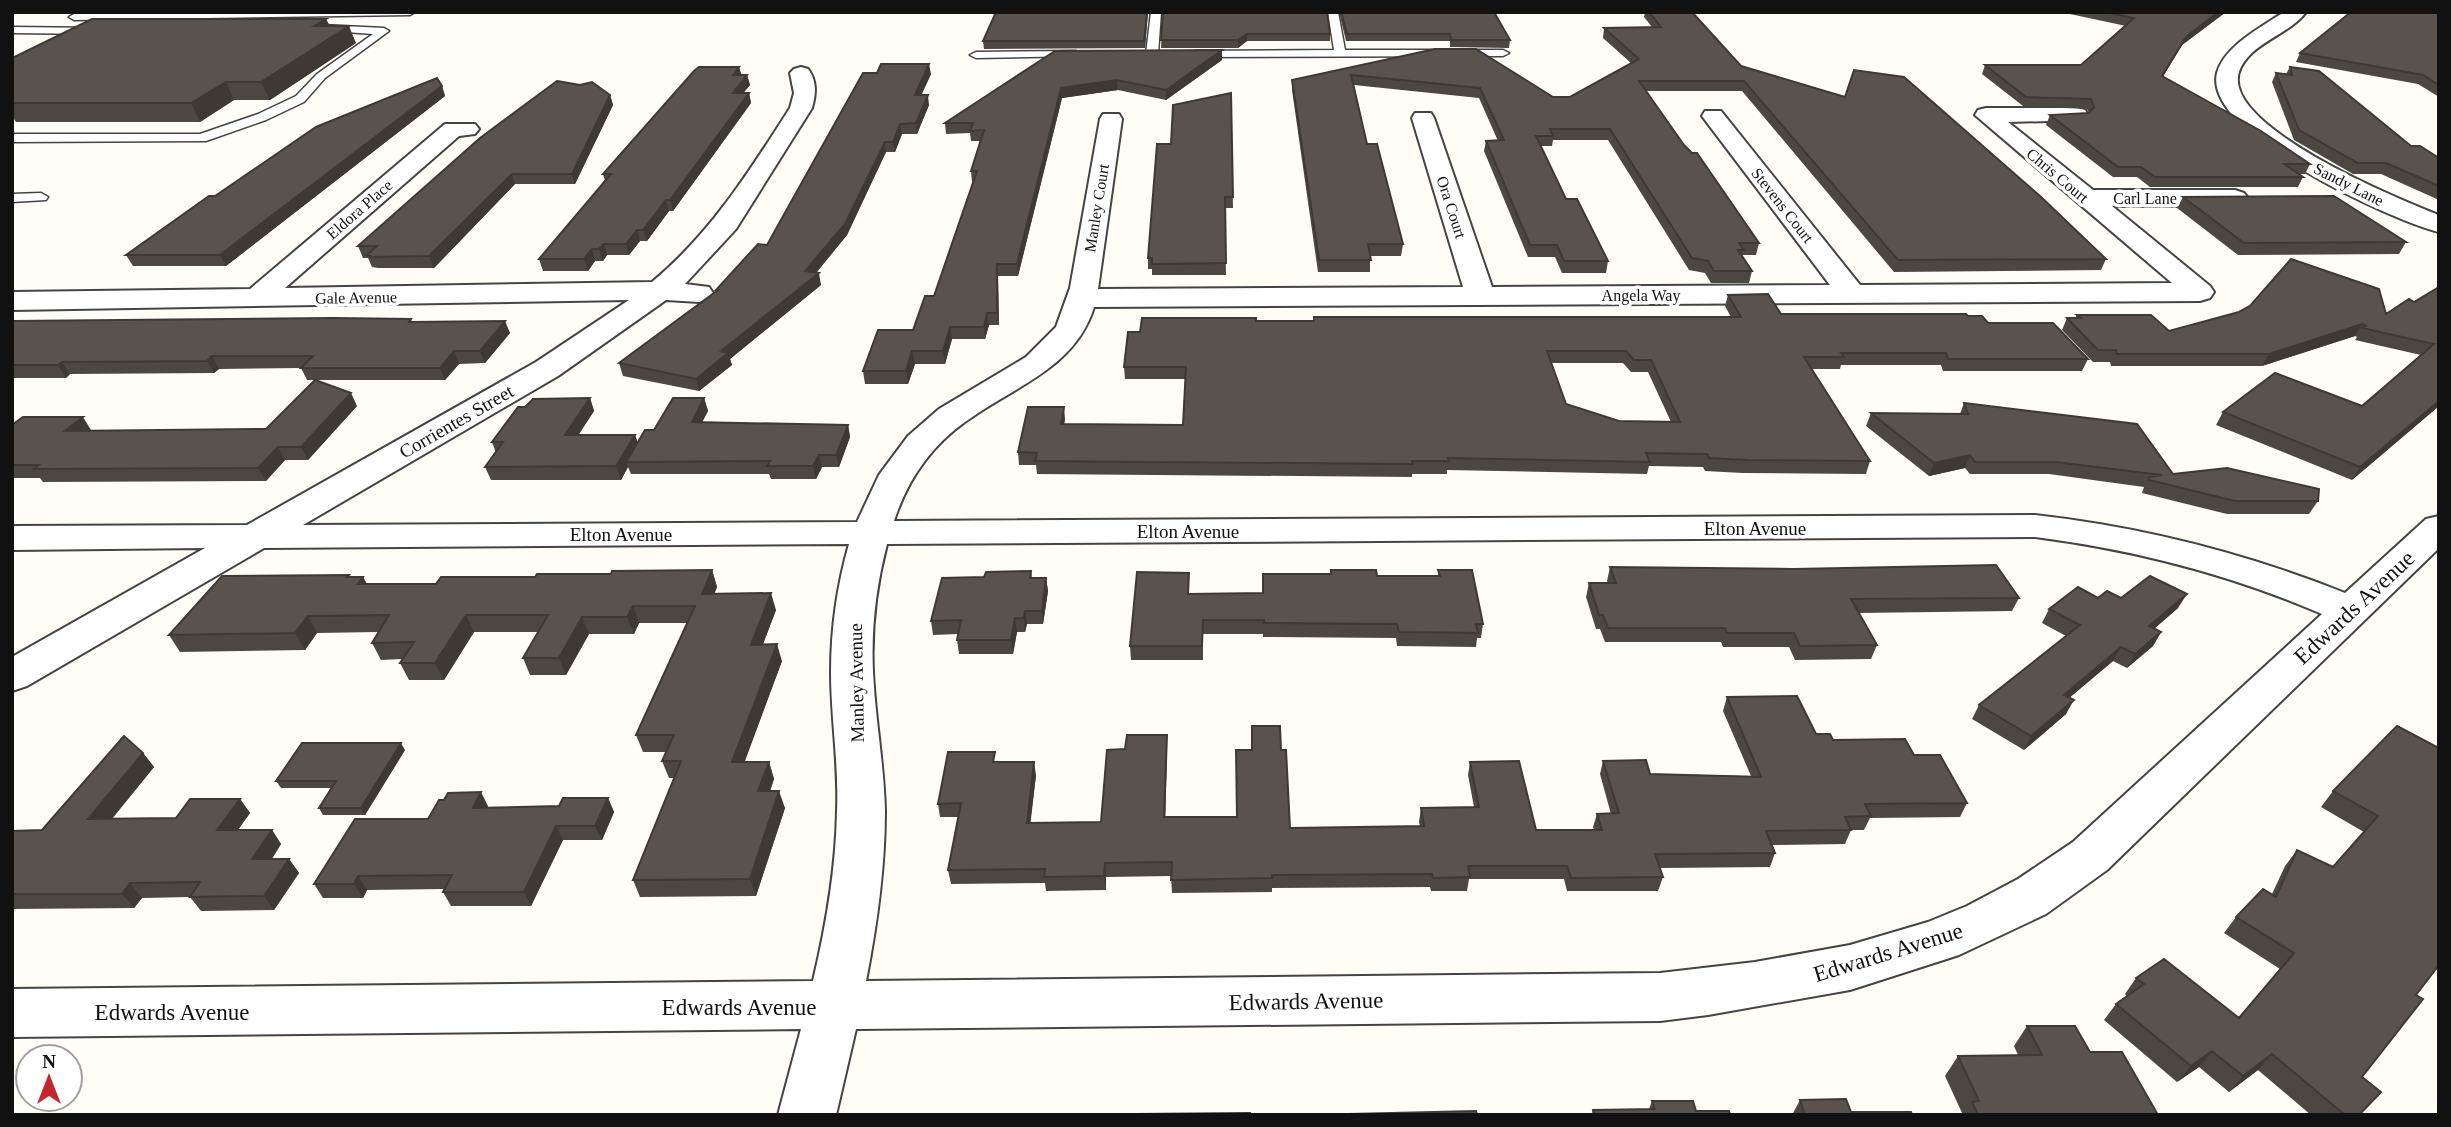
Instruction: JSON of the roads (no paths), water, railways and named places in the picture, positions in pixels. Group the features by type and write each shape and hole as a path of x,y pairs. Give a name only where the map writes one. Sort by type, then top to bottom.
{"street":[{"name":"Sandy Lane","path":"2286,14 2232,62 2227,75 2229,89 2237,106 2269,137 2307,163 2372,197 2439,225"},
{"name":"Corrientes Street","path":"12,676 547,369 611,328 661,291 715,237 801,108 805,93 801,73"},
{"name":"Chris Court","path":"2077,115 1986,115 2200,292"},
{"name":"Stevens Court","path":"1713,116 1853,294"},
{"name":"Ora Court","path":"1423,118 1480,296"},
{"name":"Manley Court","path":"1082,298 1111,119"},
{"name":"Eldora Place","path":"255,299 453,129 467,129"},
{"name":"Carl Lane","path":"2086,198 2263,197"},
{"path":"2318,197 2372,197"},
{"name":"Gale Avenue","path":"12,301 661,291 699,293"},
{"name":"Angela Way","path":"1082,298 2200,292"},
{"name":"Manley Avenue","path":"807,1115 834,1006 855,893 861,812 852,652 857,596 872,533 889,485 909,455 936,428 968,405 1023,373 1052,350 1069,330 1082,298"},
{"name":"Elton Avenue","path":"12,538 2035,526 2095,532 2158,544 2224,561 2291,585 2351,611"},
{"name":"Edwards Avenue","path":"12,1013 1660,997 1748,989 1846,970 1949,937 2029,898 2090,856 2439,527"}],"lane":[{"path":"67,17 410,12"},
{"path":"1152,54 1156,12"},
{"path":"1333,12 1340,54"},
{"path":"12,138 201,138 261,117 300,99 321,76 384,31 310,28"},
{"path":"12,30 113,31"},
{"path":"12,40 34,43"},
{"path":"1179,54 1503,53"},
{"path":"976,55 1085,54"},
{"path":"1139,54 1166,54"},
{"path":"12,198 41,197"}]}
